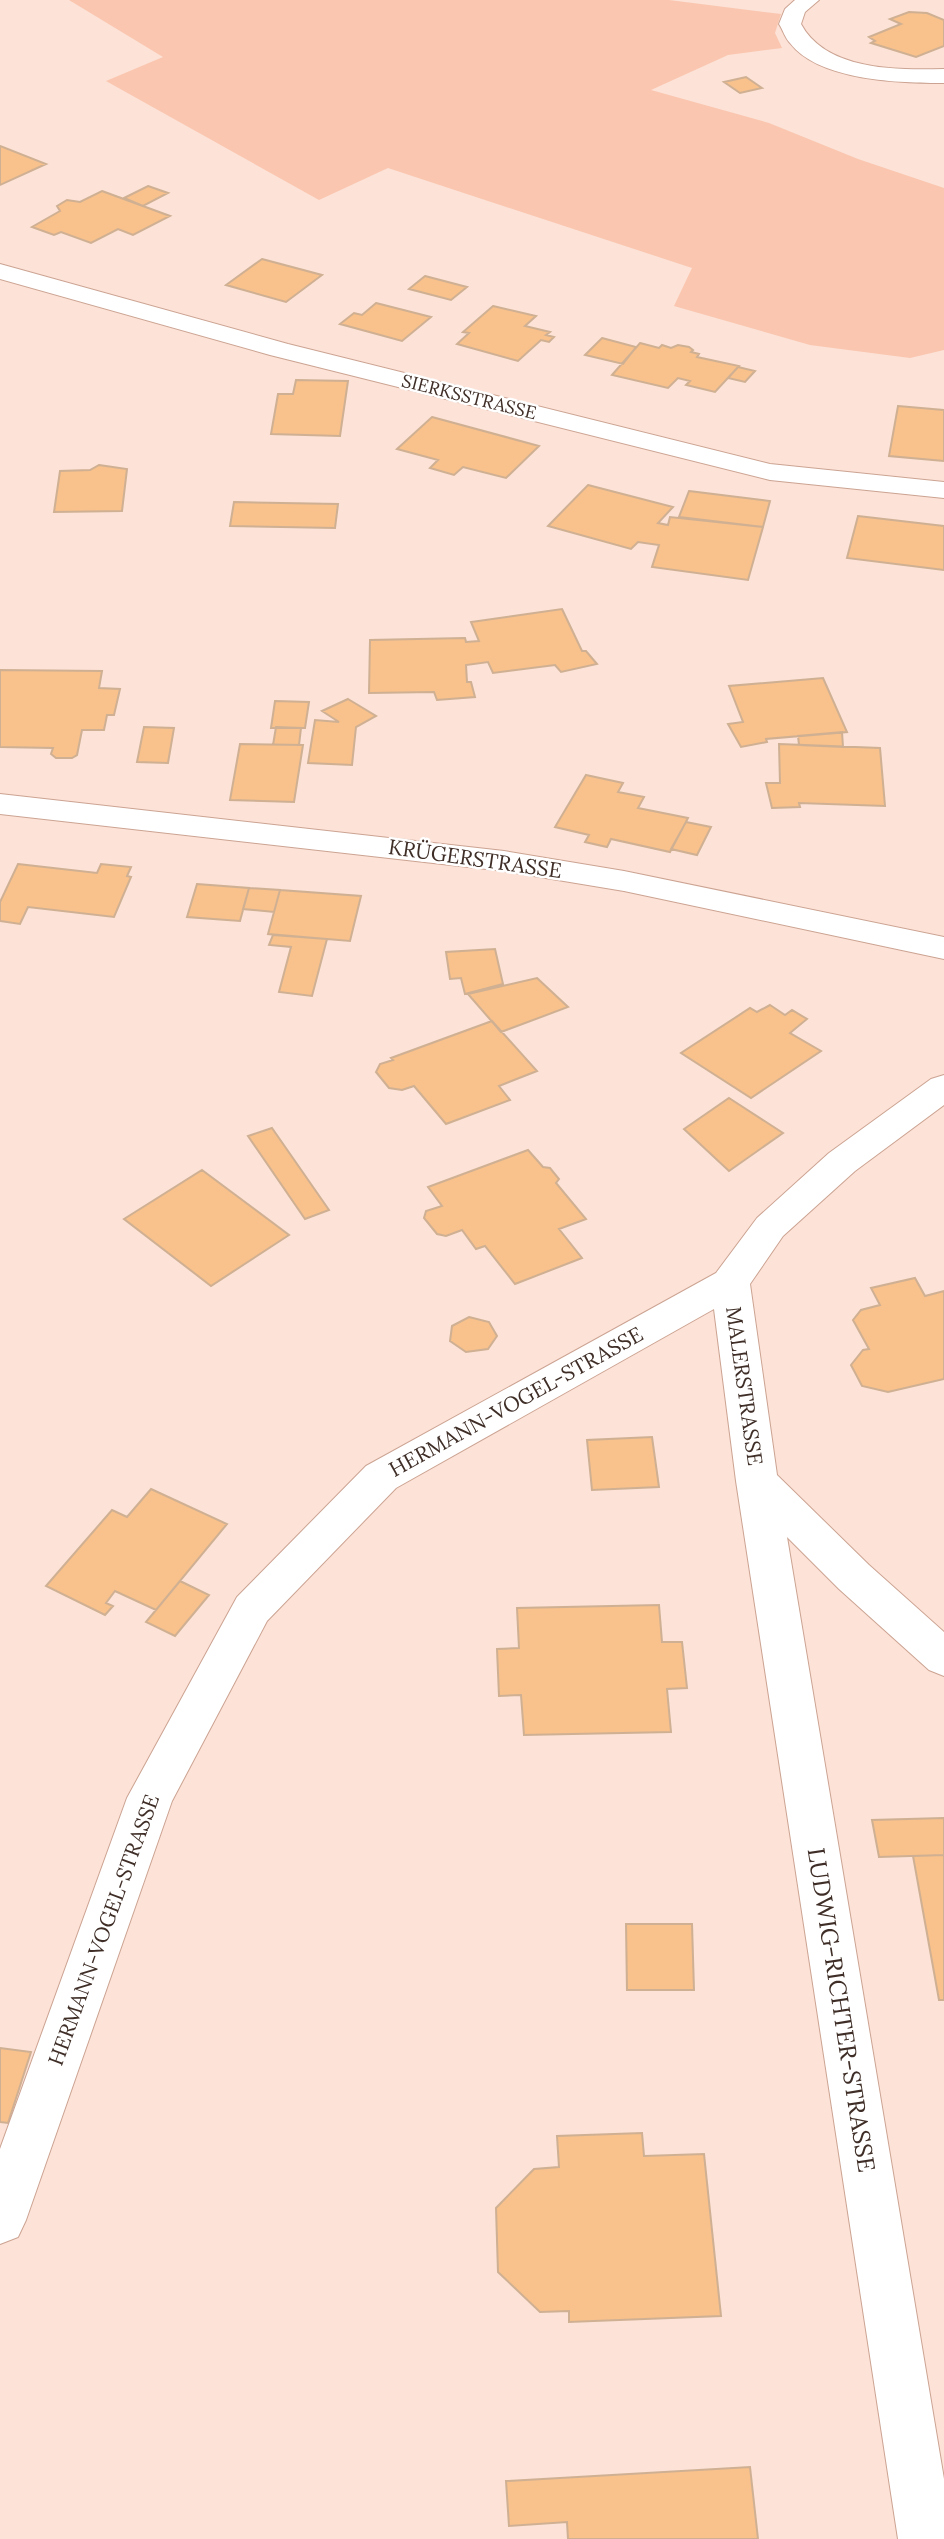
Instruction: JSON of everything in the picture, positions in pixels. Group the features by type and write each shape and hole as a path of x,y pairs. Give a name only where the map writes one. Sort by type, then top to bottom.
{"street":[{"path":"808,0 796,9 790,24 798,41 819,56 870,72 944,76"},
{"name":"SIERKSSTRASSE","path":"0,271 279,350 770,472 944,490"},
{"name":"KRÜGERSTRASSE","path":"0,804 504,861 624,881 944,948"},
{"name":"MALERSTRASSE","path":"944,1087 842,1162 770,1227 730,1283 757,1481 853,1577 944,1658"},
{"name":"HERMANN-VOGEL-STRASSE","path":"0,2220 150,1798 252,1609 381,1477 730,1283"},
{"name":"LUDWIG-RICHTER-STRASSE","path":"757,1481 926,2539"}],"shaded area":[{"path":"69,0 669,0 781,14 775,33 782,48 728,55 651,90 769,123 858,159 944,188 944,350 910,358 810,345 674,306 692,268 388,168 319,200 106,81 163,57"}],"building":[{"path":"909,12 927,13 944,20 944,46 916,57 871,43 875,41 869,37 901,24 890,19"},
{"path":"746,77 762,88 740,93 724,82"},
{"path":"0,146 46,164 0,185"},
{"path":"148,186 168,193 143,206 124,198"},
{"path":"102,191 170,216 133,235 118,229 91,243 61,232 54,235 32,227 60,211 57,206 67,200 80,202"},
{"path":"262,259 322,275 286,302 226,285"},
{"path":"425,276 467,287 451,300 409,289"},
{"path":"376,303 431,317 402,341 340,324 354,313 362,315"},
{"path":"493,306 536,316 525,326 550,332 546,335 554,337 549,342 541,340 518,361 457,344 469,333 463,332"},
{"path":"602,338 636,347 623,364 585,355"},
{"path":"640,343 659,348 662,345 671,348 678,345 689,347 693,350 691,352 699,354 697,357 739,366 715,392 686,385 690,381 678,378 668,388 612,375"},
{"path":"738,367 755,371 745,382 728,378"},
{"path":"296,380 348,381 340,436 271,434 278,394 293,394"},
{"path":"898,406 944,410 944,461 889,456"},
{"path":"432,417 539,446 506,478 463,467 454,475 430,468 438,460 397,449"},
{"path":"99,465 127,469 122,511 54,512 60,471 90,470"},
{"path":"588,485 673,507 658,523 668,525 670,517 763,527 748,580 652,567 659,545 638,542 631,549 548,526"},
{"path":"689,491 770,501 763,527 679,517"},
{"path":"234,502 338,504 335,528 230,526"},
{"path":"858,516 944,526 944,570 847,558"},
{"path":"562,609 582,651 586,651 597,664 561,672 555,665 493,673 488,662 466,665 467,682 471,682 475,697 437,700 434,692 369,693 370,640 465,638 466,642 479,641 471,622"},
{"path":"0,670 102,671 99,688 120,689 114,715 107,715 104,730 82,730 77,755 72,758 56,758 51,754 53,748 0,747"},
{"path":"823,678 847,732 766,739 767,742 741,747 728,724 743,722 729,686"},
{"path":"348,699 376,716 356,727 352,765 308,763 315,720 339,722 322,711"},
{"path":"275,701 309,702 305,728 271,728"},
{"path":"144,727 174,728 168,763 137,762"},
{"path":"276,727 301,728 299,745 273,745"},
{"path":"842,732 843,747 799,745 798,736"},
{"path":"240,744 303,745 294,802 230,800"},
{"path":"779,744 880,748 885,806 799,803 800,807 772,808 766,783 780,783"},
{"path":"586,775 623,783 618,792 644,797 638,808 688,818 670,852 611,839 607,847 585,842 589,835 555,827"},
{"path":"686,822 711,827 697,855 671,849"},
{"path":"18,864 97,873 101,864 131,867 127,876 131,877 114,917 28,907 20,924 0,921 0,902"},
{"path":"197,884 249,888 240,921 187,917"},
{"path":"249,888 280,890 274,912 243,909"},
{"path":"280,890 361,896 350,941 268,934"},
{"path":"273,935 327,939 312,996 279,992 291,947 269,945"},
{"path":"495,949 503,984 465,994 461,978 450,979 446,952"},
{"path":"537,978 568,1007 501,1032 468,994"},
{"path":"770,1005 785,1015 792,1010 807,1019 790,1033 821,1051 751,1098 681,1053 750,1008 757,1012"},
{"path":"492,1021 537,1071 499,1086 510,1100 446,1124 414,1086 402,1090 389,1088 376,1072 380,1064 393,1060 391,1058"},
{"path":"729,1098 783,1133 729,1171 684,1129"},
{"path":"272,1128 329,1210 305,1219 248,1136"},
{"path":"528,1150 543,1167 550,1168 559,1179 556,1183 586,1219 559,1229 582,1258 515,1284 485,1246 476,1249 462,1230 446,1236 437,1234 424,1218 426,1211 442,1206 428,1187"},
{"path":"202,1170 289,1235 211,1286 124,1219"},
{"path":"915,1278 925,1296 944,1291 944,1379 888,1392 862,1386 851,1365 863,1350 869,1349 853,1320 861,1310 880,1305 871,1288"},
{"path":"469,1317 489,1322 497,1336 488,1349 466,1352 450,1341 452,1326"},
{"path":"652,1437 659,1487 592,1490 587,1440"},
{"path":"151,1489 227,1524 156,1610 115,1591 106,1603 113,1606 105,1615 46,1586 112,1510 127,1517"},
{"path":"180,1581 209,1595 175,1636 146,1622"},
{"path":"659,1605 662,1642 682,1642 687,1688 667,1689 671,1732 524,1735 521,1695 499,1696 497,1649 519,1648 517,1608"},
{"path":"944,1818 944,1855 879,1857 872,1820"},
{"path":"944,1855 944,2000 939,2000 913,1856"},
{"path":"626,1924 692,1924 694,1990 627,1990"},
{"path":"0,2048 31,2052 8,2123 0,2122"},
{"path":"642,2133 644,2156 704,2154 721,2316 569,2322 569,2311 540,2312 498,2272 496,2208 534,2169 559,2167 557,2136"},
{"path":"750,2467 758,2539 568,2539 567,2522 509,2526 506,2481"}]}
